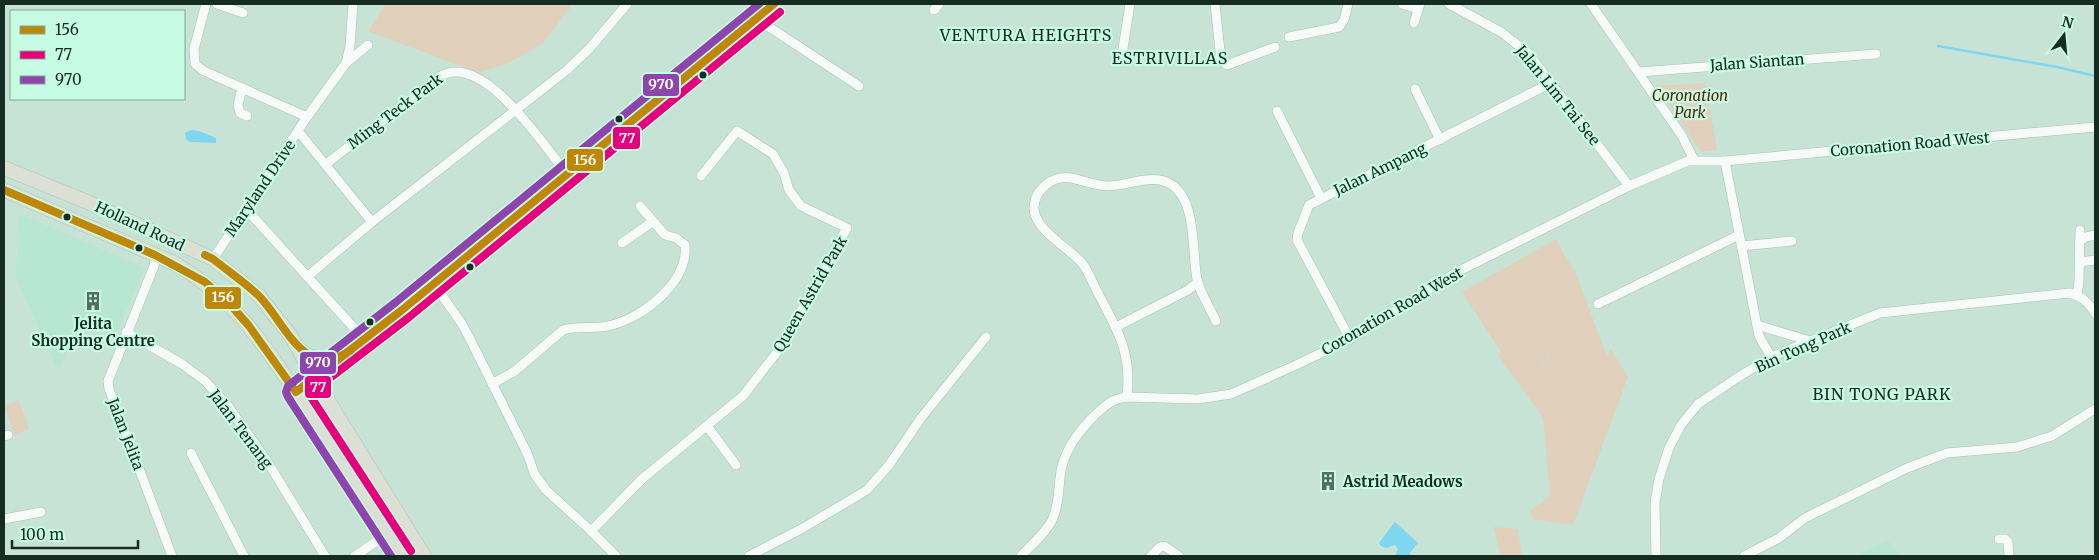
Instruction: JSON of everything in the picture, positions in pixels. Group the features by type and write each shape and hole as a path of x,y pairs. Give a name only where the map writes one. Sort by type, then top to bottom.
{"main road":[{"path":"296,392 434,284 774,4"},
{"name":"Holland Road","path":"4,168 68,193 213,259 259,296 301,351 314,378 424,556"},
{"name":"Holland Road","path":"4,190 156,255 193,274 217,292 239,314 266,348 403,556"},
{"path":"132,222 151,240 156,255"},
{"path":"301,351 322,360 346,354"}],"street":[{"path":"217,4 243,13"},
{"path":"346,63 350,46 353,4"},
{"path":"308,276 372,222 566,70 589,49 627,4"},
{"path":"1122,55 1130,4"},
{"path":"1215,4 1221,60 1223,63 1227,65 1275,47"},
{"path":"1288,37 1339,27 1344,20 1348,4"},
{"path":"1402,4 1419,6 1414,23"},
{"name":"Jalan Lim Tai See","path":"1450,4 1516,42 1528,53 1629,186"},
{"path":"1591,4 1682,136 1694,160"},
{"path":"203,5 194,49 196,64 204,71 307,118"},
{"path":"757,19 859,86"},
{"name":"Maryland Drive","path":"213,259 298,131 346,63 368,46"},
{"name":"Jalan Siantan","path":"1639,72 1876,54"},
{"name":"Ming Teck Park","path":"326,164 446,72 460,73 487,83 517,110 567,174"},
{"name":"Jalan Ampang","path":"1350,339 1298,240 1298,233 1308,205 1551,83"},
{"path":"242,88 238,105 240,113 247,116"},
{"name":"Jalan Ampang","path":"1415,89 1440,140"},
{"name":"Jalan Ampang","path":"1277,111 1321,198"},
{"name":"Coronation Road West","path":"1021,556 1052,520 1056,509 1062,466 1074,438 1110,401 1116,398 1127,397 1198,399 1231,394 1350,339 1456,273 1629,186 1694,160 1725,161 2095,128"},
{"path":"298,131 372,222"},
{"name":"Queen Astrid Park","path":"592,531 642,479 743,396 781,347 847,228 801,206 789,190 784,173 773,154 737,131 702,176"},
{"path":"1725,161 1759,336 1771,358"},
{"path":"1127,397 1128,362 1126,351 1116,327 1082,263 1042,228 1034,214 1034,204 1041,189 1053,180 1062,177 1110,186 1157,180 1172,185 1180,192 1188,206 1198,282 1216,321"},
{"path":"492,384 515,371 562,330 570,327 611,326 635,317 652,304 674,282 684,260 685,245 676,238 665,235 640,206"},
{"path":"246,209 364,339"},
{"path":"622,243 652,222"},
{"path":"2080,230 2078,295 2086,300 2095,313"},
{"path":"1598,304 1739,235"},
{"path":"2080,241 2095,235"},
{"path":"1741,246 1792,241"},
{"name":"Jalan Jelita","path":"156,255 153,268 108,381 109,389 172,556"},
{"path":"2080,262 2095,260"},
{"path":"1116,327 1188,290 1198,282"},
{"path":"434,284 462,324 527,453 535,475 546,490 592,531 616,556"},
{"name":"Bin Tong Park","path":"1656,556 1655,504 1659,479 1669,448 1680,425 1698,404 1771,358 1880,313 2069,294 2078,295"},
{"path":"1757,325 1810,341"},
{"name":"Jalan Tenang","path":"126,332 182,364 205,382 228,406 267,461 325,556"},
{"path":"749,556 803,528 867,490 889,465 921,418 986,337"},
{"path":"1744,556 1779,538 1805,518 1907,468 1947,453 2017,447 2052,436 2095,409"},
{"path":"707,426 736,465"},
{"path":"191,454 244,556"},
{"path":"4,519 41,512"},
{"path":"355,556 387,534"},
{"path":"1999,540 2005,539 2008,542 2009,556"},
{"path":"1152,556 1160,547 1164,546 1179,556"}],"shaded area":[{"path":"19,214 145,268 115,336 82,321 58,370 16,277"},
{"path":"1888,541 1900,556 1854,556"}],"green space":[{"path":"386,4 573,4 543,43 509,63 479,73 368,31"},
{"name":"Coronation Park","path":"1705,83 1717,150 1701,152 1656,86"},
{"path":"1556,239 1574,269 1607,356 1611,349 1628,377 1573,525 1532,519 1530,511 1550,496 1543,418 1498,356 1501,352 1462,292","holes":["1547,353 1549,355 1523,390 1548,355"]},
{"path":"19,400 29,429 14,436 5,406"},
{"path":"1494,527 1518,529 1522,556 1500,556"}],"water":[{"path":"191,130 216,138 216,143 190,142 186,139 185,133"},
{"path":"1395,522 1418,543 1410,553 1411,556 1395,556 1398,549 1395,545 1386,548 1379,543"}],"waterway":[{"path":"1938,46 2057,67 2095,76"}],"transit line":[{"name":"970","path":"391,556 288,397 286,392 288,386 396,302 759,4"},
{"name":"156","path":"4,190 155,255 205,282 228,302 249,326 296,392 402,310 774,4"},
{"name":"77","path":"411,551 309,394 408,318 780,12"},
{"name":"156","path":"205,255 213,259 258,295 297,345 308,354 320,359 334,358 351,350"}],"place":[{"name":"Jelita Shopping Centre","path":"93,301"},
{"name":"Astrid Meadows","path":"1328,481"}],"district":[{"name":"VENTURA HEIGHTS","path":"1026,35"},
{"name":"ESTRIVILLAS","path":"1170,58"},
{"name":"BIN TONG PARK","path":"1882,394"}]}
